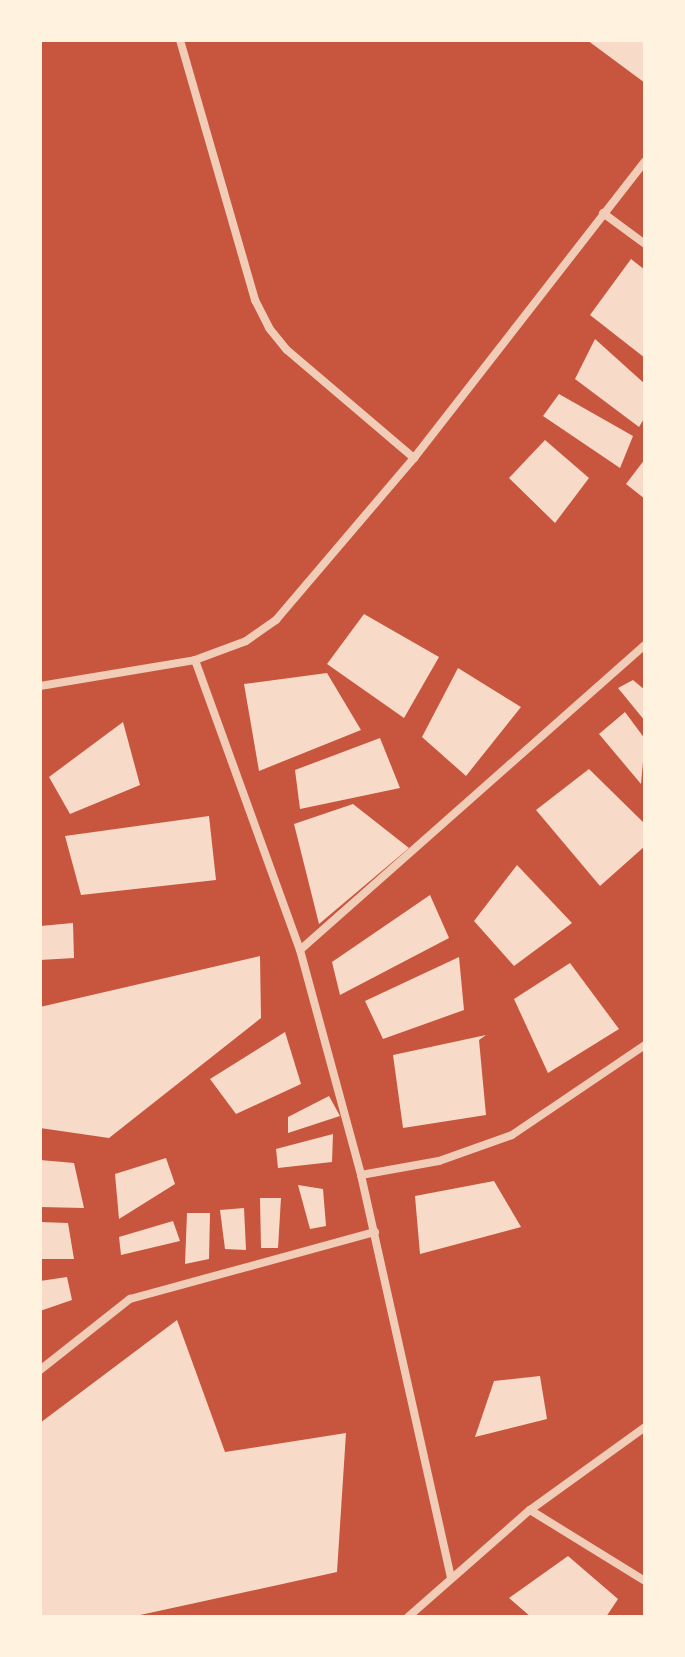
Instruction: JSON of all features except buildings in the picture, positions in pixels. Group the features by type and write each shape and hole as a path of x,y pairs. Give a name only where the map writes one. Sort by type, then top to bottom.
{"street":[{"path":"180,40 255,300 269,328 287,350 414,458"},
{"path":"40,686 195,660 246,641 276,620 414,458 645,161"},
{"path":"603,213 645,244"},
{"path":"300,950 645,645"},
{"path":"195,660 300,950 375,1232 451,1577"},
{"path":"361,1175 439,1161 512,1135 645,1045"},
{"path":"40,1370 130,1299 375,1232"},
{"path":"408,1617 530,1510 645,1427"},
{"path":"530,1510 645,1581"}]}
